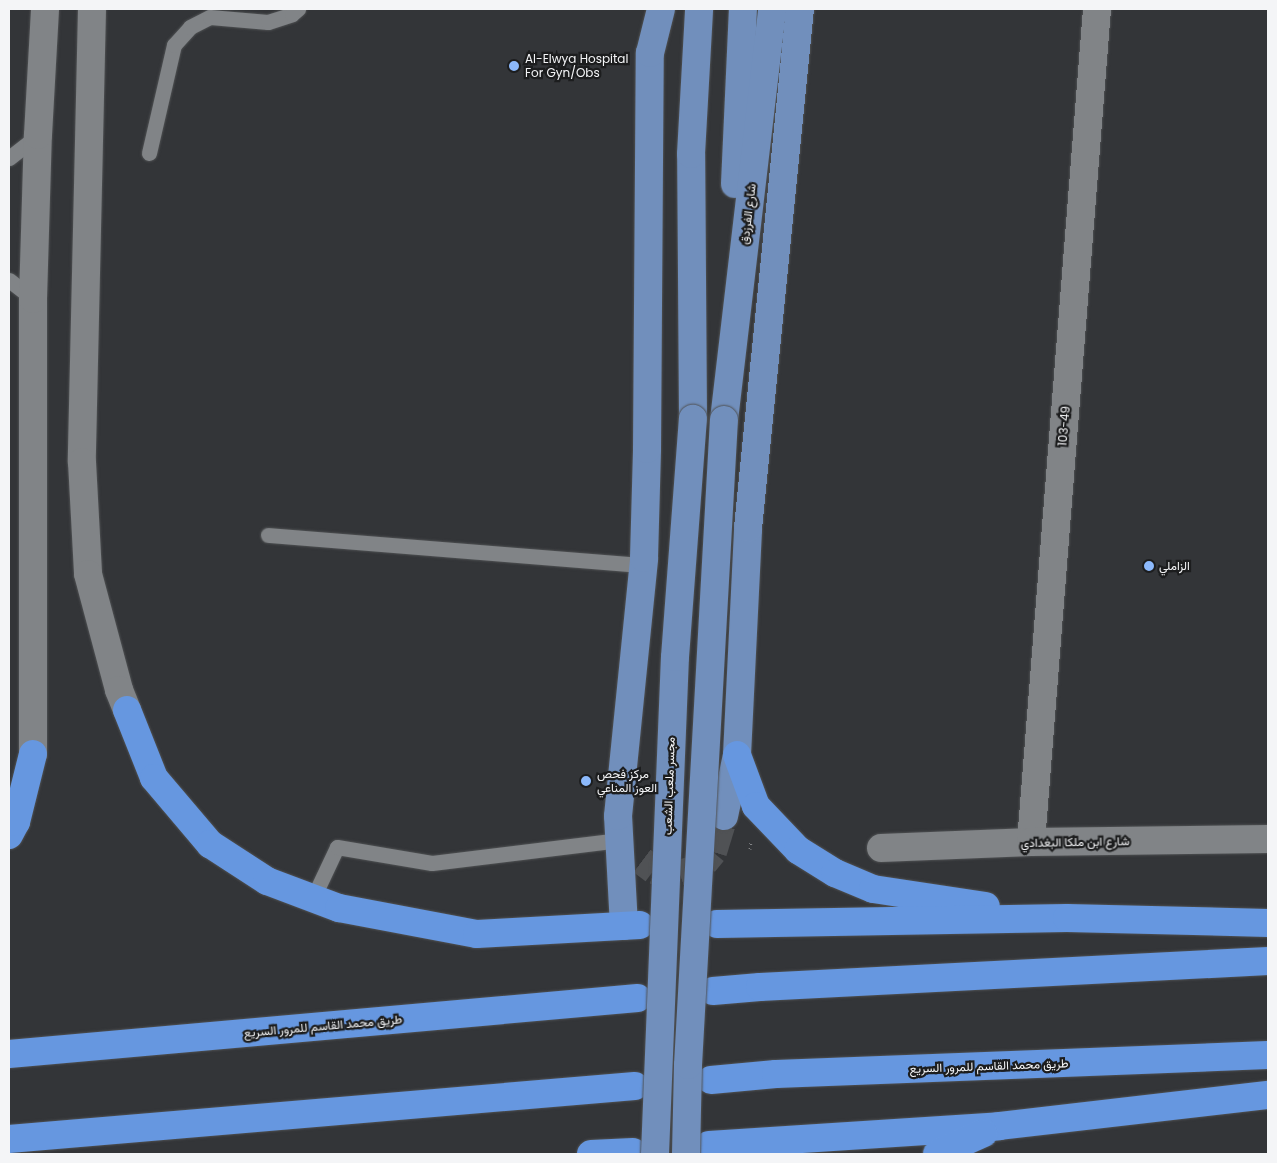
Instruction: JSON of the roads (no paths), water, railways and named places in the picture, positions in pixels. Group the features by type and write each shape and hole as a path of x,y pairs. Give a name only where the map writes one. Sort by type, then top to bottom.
{"highway":[{"path":"127,710 154,778 210,844 267,881 339,908 477,934 632,925"},
{"path":"9,835 16,822 33,754"},
{"path":"737,755 756,806 798,850 835,873 873,889 1067,918"},
{"path":"717,924 1067,918 1268,923"},
{"path":"713,991 1268,961"},
{"name":"طريق محمد القاسم للمرور السريع","path":"9,1054 638,998"},
{"name":"طريق محمد القاسم للمرور السريع","path":"711,1080 776,1074 1268,1055"},
{"path":"9,1139 635,1086"},
{"path":"698,1150 999,1126 1268,1095"},
{"path":"937,1154 999,1126"},
{"path":"591,1154 635,1153"}],"main road":[{"path":"632,925 619,828 643,565 648,449 650,53 661,9"},
{"name":"مجسر ملعب الشعب","path":"635,1153 692,419 691,154 699,9"},
{"path":"698,1150 690,1026 724,420 743,9"},
{"name":"شارع الفرزدق","path":"724,420 772,9"},
{"path":"724,816 737,755 748,528 800,9"},
{"path":"619,828 642,862"}],"street":[{"path":"33,754 32,299 45,9"},
{"path":"92,9 82,462 88,574 119,690 127,710"},
{"name":"103-49","path":"1031,842 1097,9"},
{"name":"شارع ابن ملكا البغدادي","path":"881,848 1031,842 1268,838"}],"lane":[{"path":"149,153 174,45 190,27 210,16 268,22 292,14 298,9"},
{"path":"9,158 38,134"},
{"path":"9,280 32,299"},
{"path":"268,535 643,565"},
{"path":"313,898 337,847 432,863 619,828"}],"tunnel":[{"path":"642,861 654,870 667,874 680,874 693,870 704,863 713,852 724,816"}],"place":[{"name":"Al-Elwya Hospital For Gyn/Obs","path":"514,66"},
{"name":"الزاملي","path":"1149,566"},
{"name":"مركز فحص العوز المناعي","path":"586,781"}]}
